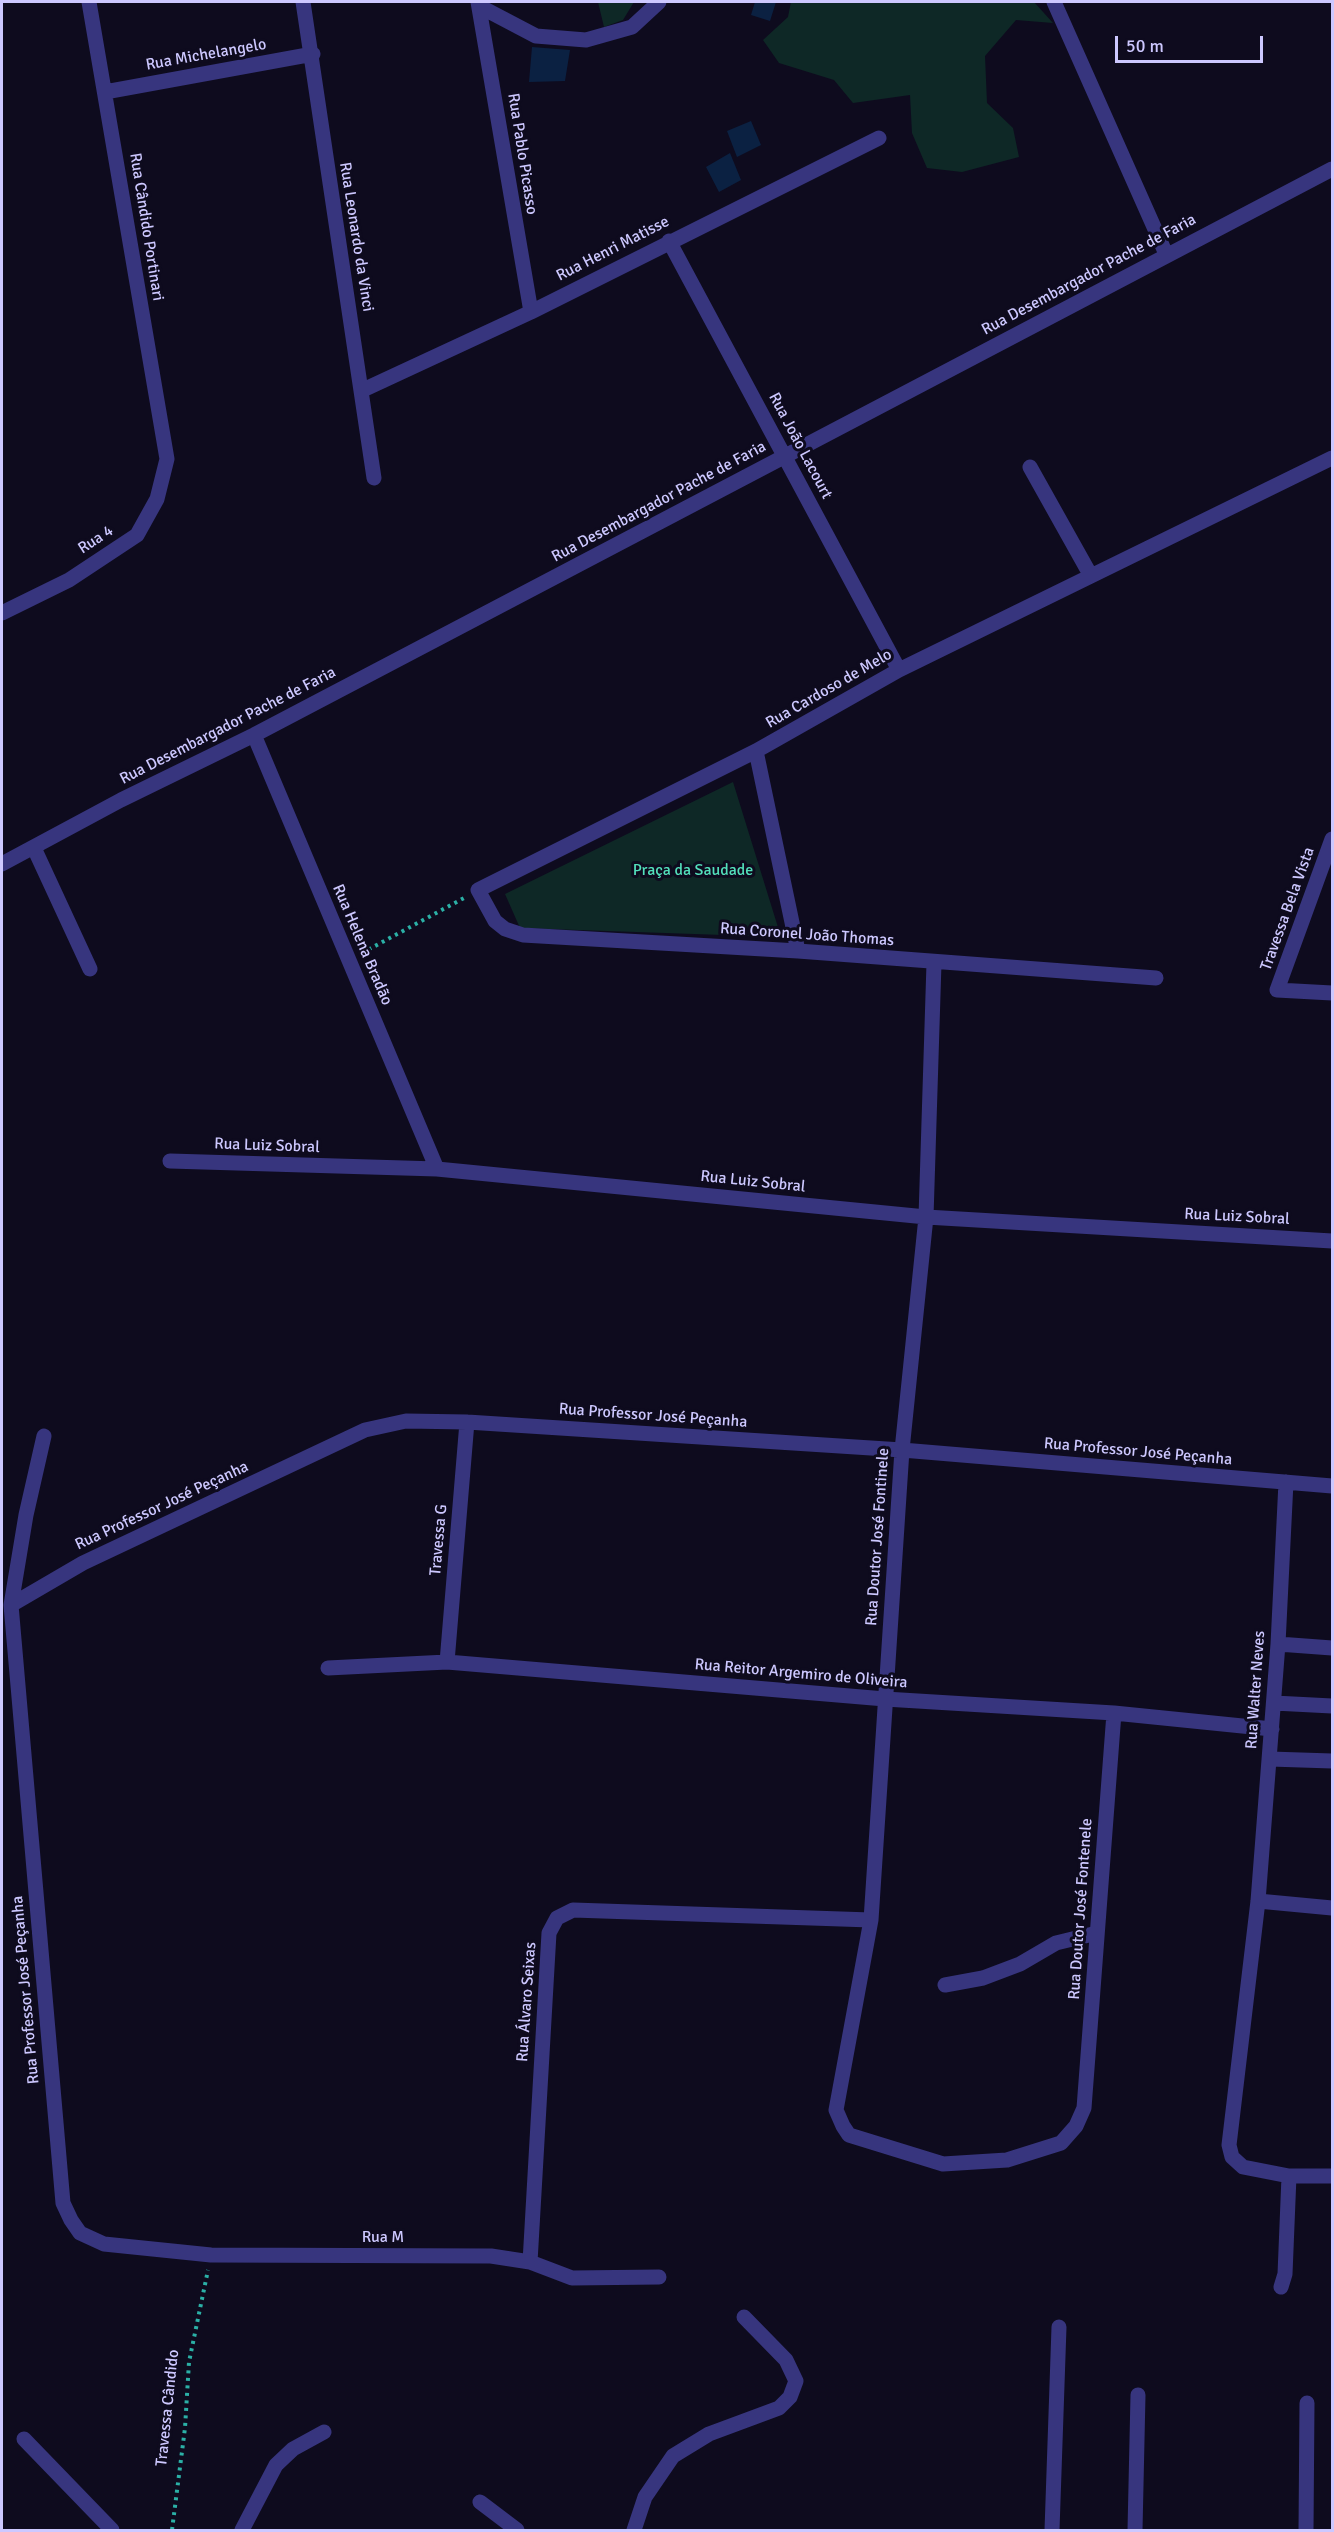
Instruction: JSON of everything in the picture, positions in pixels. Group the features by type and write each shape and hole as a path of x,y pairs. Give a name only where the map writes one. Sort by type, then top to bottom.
{"street":[{"name":"Rua Cândido Portinari","path":"89,2 167,459"},
{"name":"Rua Leonardo da Vinci","path":"303,2 313,54 322,141 363,390 374,478"},
{"path":"478,4 536,36 586,40 632,27 659,2"},
{"path":"1054,2 1166,254"},
{"name":"Rua Pablo Picasso","path":"478,4 531,312"},
{"name":"Rua Michelangelo","path":"105,92 313,54"},
{"name":"Rua Henri Matisse","path":"363,390 531,312 879,138"},
{"name":"Rua Desembargador Pache de Faria","path":"2,864 121,800 254,735 1166,254 1332,169"},
{"name":"Rua João Lacourt","path":"669,241 898,669"},
{"name":"Rua Cardoso de Melo","path":"478,890 756,751 898,669 1332,458"},
{"name":"Rua 4","path":"2,613 69,580 137,535 157,499 167,459"},
{"path":"1030,467 1091,576"},
{"name":"Rua Helena Bradão","path":"254,735 437,1168"},
{"path":"756,751 798,951"},
{"name":"Travessa Bela Vista","path":"1332,839 1277,990 1332,993"},
{"path":"34,848 90,969"},
{"name":"Rua Coronel João Thomas","path":"478,890 495,921 505,929 523,935 798,951 1156,978"},
{"name":"Rua Doutor José Fontinele","path":"934,963 926,1217 902,1450 872,1920 836,2110 849,2134 943,2164 1007,2160 1061,2143 1076,2126 1084,2108"},
{"name":"Rua Luiz Sobral","path":"170,1161 437,1168 926,1217 1332,1241"},
{"name":"Rua Professor José Peçanha","path":"12,1605 83,1563 365,1430 406,1421 467,1422 902,1450 1332,1486"},
{"name":"Travessa G","path":"447,1662 467,1422"},
{"name":"Rua Professor José Peçanha","path":"44,1436 26,1515 12,1605 63,2203 80,2233 105,2244"},
{"name":"Rua Walter Neves","path":"1286,1482 1278,1644 1258,1901 1229,2145 1232,2157 1243,2168 1288,2176 1332,2176"},
{"path":"1278,1644 1332,1648"},
{"name":"Rua Reitor Argemiro de Oliveira","path":"328,1668 447,1662 885,1699 1114,1713 1272,1729"},
{"path":"1274,1702 1332,1706"},
{"name":"Rua Doutor José Fontenele","path":"1084,2108 1114,1713"},
{"path":"1270,1759 1332,1761"},
{"path":"1258,1901 1332,1908"},
{"name":"Rua Álvaro Seixas","path":"530,2262 549,1933 557,1918 573,1910 872,1920"},
{"path":"945,1985 983,1978 1020,1964 1056,1943 1097,1933"},
{"path":"1281,2287 1284,2274 1288,2176"},
{"name":"Rua M","path":"105,2244 211,2255 491,2256 530,2262 572,2278 659,2277"},
{"path":"634,2530 645,2497 673,2456 709,2434 780,2408 790,2397 796,2381 786,2360 744,2317"},
{"path":"1052,2530 1059,2327"},
{"path":"1135,2530 1137,2396"},
{"path":"1306,2530 1307,2403"},
{"path":"242,2530 276,2466 293,2450 324,2432"},
{"path":"24,2439 112,2530"},
{"path":"480,2502 517,2530"}],"path":[{"path":"348,960 478,890"},
{"name":"Travessa Cândido","path":"172,2530 185,2428 189,2362 211,2255"}],"green space":[{"path":"598,2 634,2 623,20 604,27"},
{"path":"791,2 1034,2 1053,23 1016,20 985,56 987,103 1013,128 1019,157 962,172 927,168 912,133 910,95 853,103 834,80 779,63 763,40 788,17"},
{"name":"Praça da Saudade","path":"733,782 781,937 520,928 505,894"}],"water":[{"path":"755,2 776,2 770,21 751,15"},
{"path":"532,47 570,50 565,81 529,82"},
{"path":"751,121 761,145 737,157 727,131"},
{"path":"730,153 741,180 719,192 706,167"}]}
